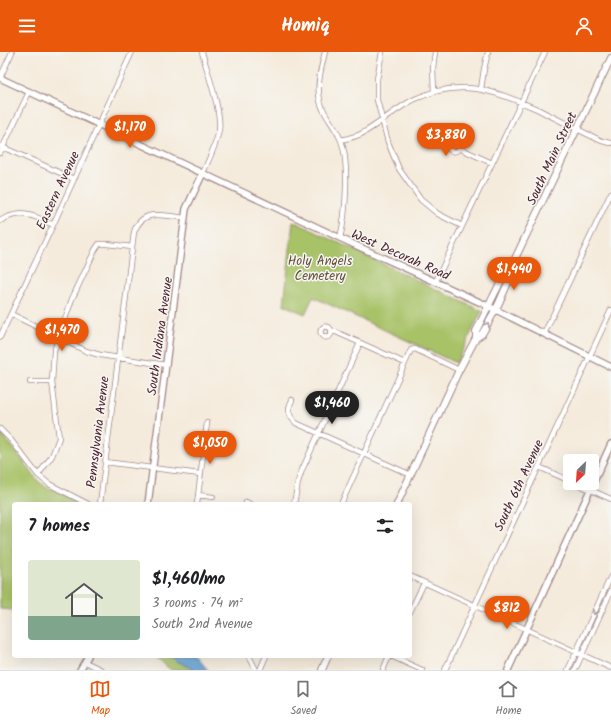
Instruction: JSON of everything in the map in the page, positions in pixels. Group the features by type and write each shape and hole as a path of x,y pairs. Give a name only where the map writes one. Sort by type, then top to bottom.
{"main road":[{"name":"South Main Street","path":"398,502 476,338 476,331 505,273 511,267 611,58"},
{"name":"South Main Street","path":"476,338 482,334 512,276 511,267"},
{"path":"322,670 327,658"}],"street":[{"path":"0,78 12,52"},
{"name":"Eastern Avenue","path":"0,337 132,52"},
{"path":"202,52 219,115 219,128 213,152 203,173"},
{"path":"325,52 318,94 323,110 334,126 341,140 344,158 345,194 340,238"},
{"path":"382,52 377,79 377,100 388,142 399,169 420,200 438,214 462,226"},
{"path":"434,92 433,68 435,52"},
{"path":"481,89 488,52"},
{"path":"436,281 545,52"},
{"name":"West Decorah Road","path":"0,78 340,238 436,281 611,367"},
{"path":"341,140 361,134 410,102 434,92 458,88 481,89 503,95 521,102 602,141 611,147"},
{"path":"0,153 29,92"},
{"path":"602,141 611,143"},
{"path":"2,147 74,180"},
{"path":"459,148 492,163"},
{"name":"South Indiana Avenue","path":"148,502 185,218 189,203 203,173"},
{"path":"544,334 611,193"},
{"path":"0,221 8,216 22,213 36,216 53,225"},
{"name":"Pennsylvania Avenue","path":"100,502 132,247 136,227 145,217 159,215 185,218"},
{"path":"38,475 52,456 59,438 52,382 54,351 72,299 99,243 132,247"},
{"name":"South 6th Avenue","path":"445,670 611,310"},
{"path":"10,314 59,338 100,355 118,359 166,365"},
{"path":"331,332 336,332 405,363"},
{"path":"294,502 302,470 360,343"},
{"path":"342,502 411,350 414,349 460,370"},
{"path":"30,382 52,382"},
{"path":"292,400 288,408 289,417 296,423 411,475"},
{"path":"197,502 207,423"},
{"path":"0,429 11,440 38,475 49,484 84,502"},
{"path":"599,470 611,444"},
{"path":"105,462 200,474"},
{"path":"539,467 563,477"},
{"path":"508,670 590,490 611,500"},
{"path":"198,495 213,497"},
{"path":"568,670 611,576"},
{"path":"412,577 611,668"},
{"path":"412,608 424,583"},
{"path":"575,670 611,591"},
{"path":"250,658 256,670"},
{"path":"260,670 265,658"},
{"path":"383,670 389,658"},
{"path":"395,658 422,670"},
{"path":"80,670 87,659 102,670"}],"green space":[{"name":"Holy Angels Cemetery","path":"293,221 482,311 456,363 313,297 305,314 284,305"},
{"path":"0,433 38,481 47,488 78,502 12,502 12,610 0,609"},
{"path":"157,658 179,658 196,670 171,670"}],"water":[{"path":"173,658 198,658 208,670 195,670"}]}
